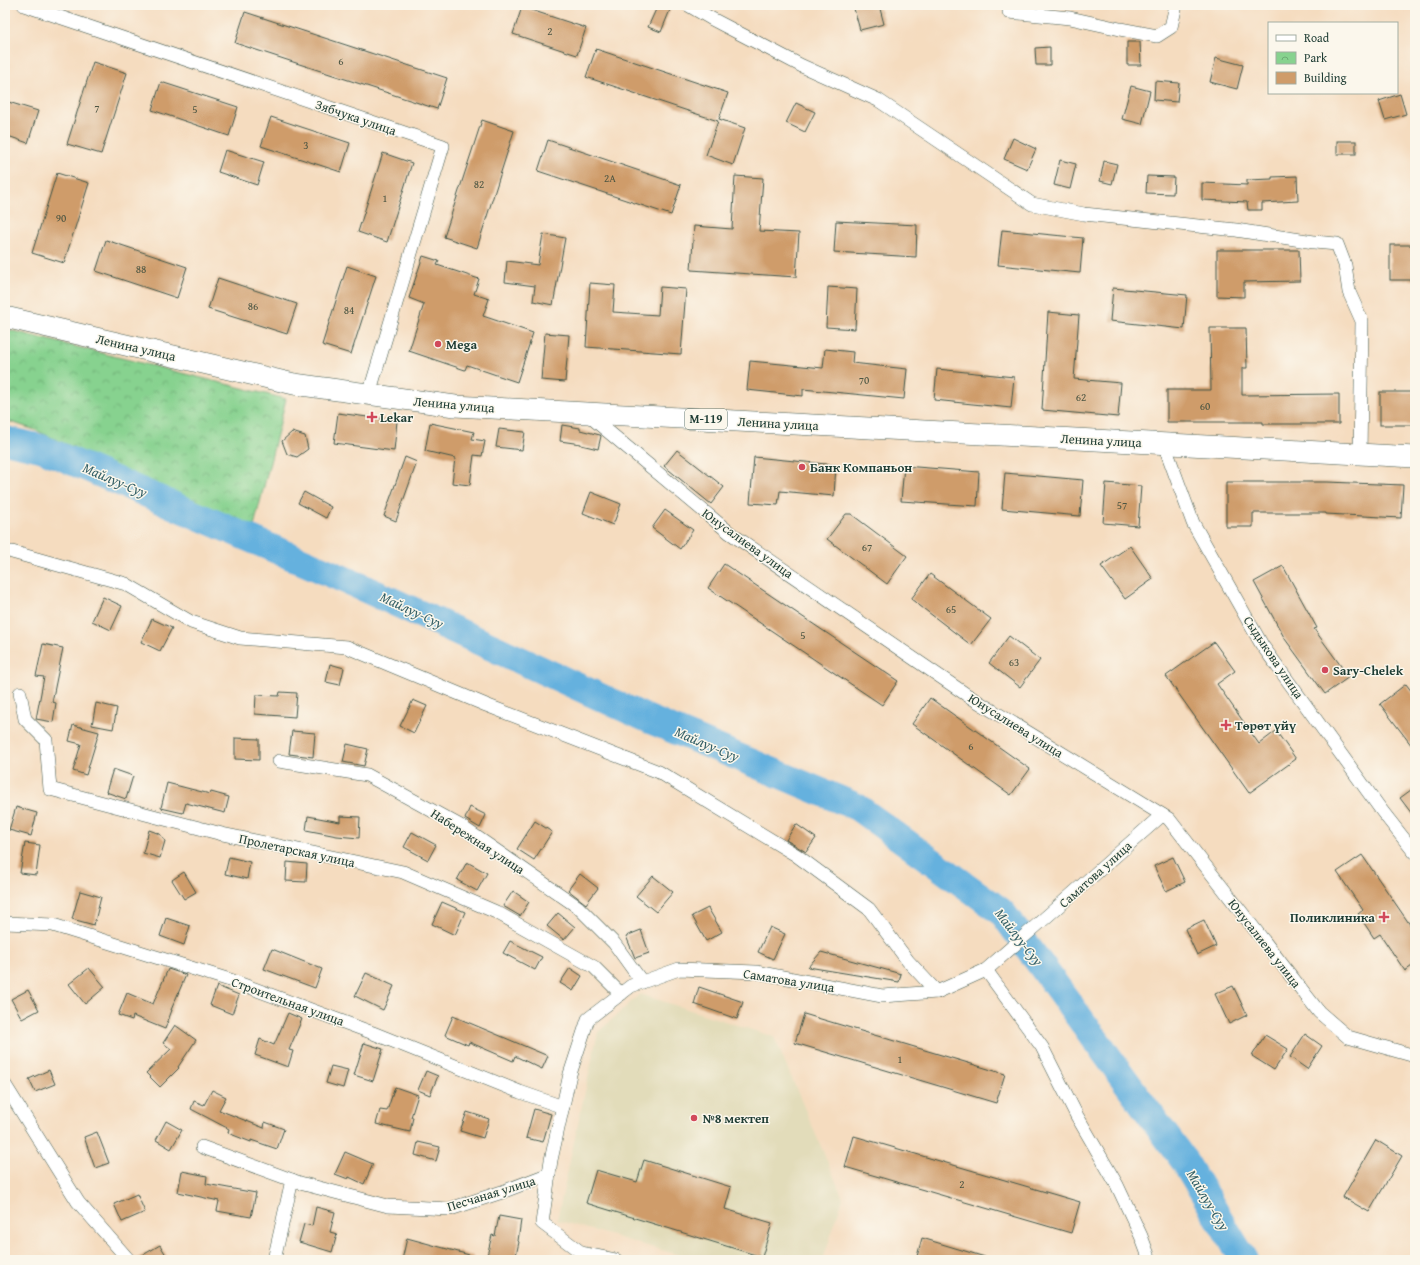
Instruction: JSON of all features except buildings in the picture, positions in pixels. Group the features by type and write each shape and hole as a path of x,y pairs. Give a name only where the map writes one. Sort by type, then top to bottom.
{"main road":[{"name":"Ленина улица","path":"5,317 294,384 455,406 1415,457"}],"street":[{"name":"Зябчука улица","path":"24,5 443,146 369,394"},
{"path":"688,5 802,66 878,100 1032,204 1084,214 1236,230 1337,244 1345,265 1349,292 1362,321 1360,454"},
{"path":"1009,12 1070,18 1157,36 1171,27 1176,5"},
{"name":"Юнусалиева улица","path":"586,413 730,533 967,695 1169,819 1319,1012 1348,1036 1415,1056"},
{"name":"Сыдыкова улица","path":"1164,444 1193,523 1262,645 1382,812 1415,853"},
{"path":"12,552 126,584 191,622 240,638 347,647 486,705 659,772 796,855 869,909 908,961 937,992"},
{"name":"Пролетарская улица","path":"20,693 25,719 46,740 50,789 222,834 404,872 496,912 594,967 621,994"},
{"name":"Набережная улица","path":"279,761 367,775 462,828 578,907 614,943 642,982"},
{"name":"Саматова улица","path":"616,1260 582,1253 542,1223 549,1174 570,1074 588,1019 631,986 679,969 756,972 882,996 937,992 986,970 1162,815"},
{"name":"Строительная улица","path":"5,924 53,925 233,980 373,1033 520,1092 563,1107"},
{"path":"986,970 1042,1047 1077,1116 1117,1185 1141,1236 1150,1260"},
{"path":"5,1085 78,1202 128,1259"},
{"name":"Песчаная улица","path":"202,1148 292,1180 388,1206 450,1208 549,1174"},
{"path":"274,1260 292,1180"}],"shaded area":[{"name":"№8 мектеп","path":"640,994 774,1037 843,1198 823,1260 696,1260 557,1220 598,1032"}],"green space":[{"path":"5,329 286,399 253,530 35,430 5,420"}],"waterway":[{"name":"Майлуу-Суу","path":"5,440 41,448 357,585 648,719 857,807 1002,912 1185,1162 1244,1260"}],"place":[{"name":"Mega","path":"438,344"},
{"name":"Lekar","path":"372,417"},
{"name":"Банк Компаньон","path":"802,467"},
{"name":"Sary-Chelek","path":"1325,670"},
{"name":"Төрөт үйү","path":"1226,725"},
{"name":"Поликлиника","path":"1384,917"},
{"name":"№8 мектеп","path":"694,1118"}]}
